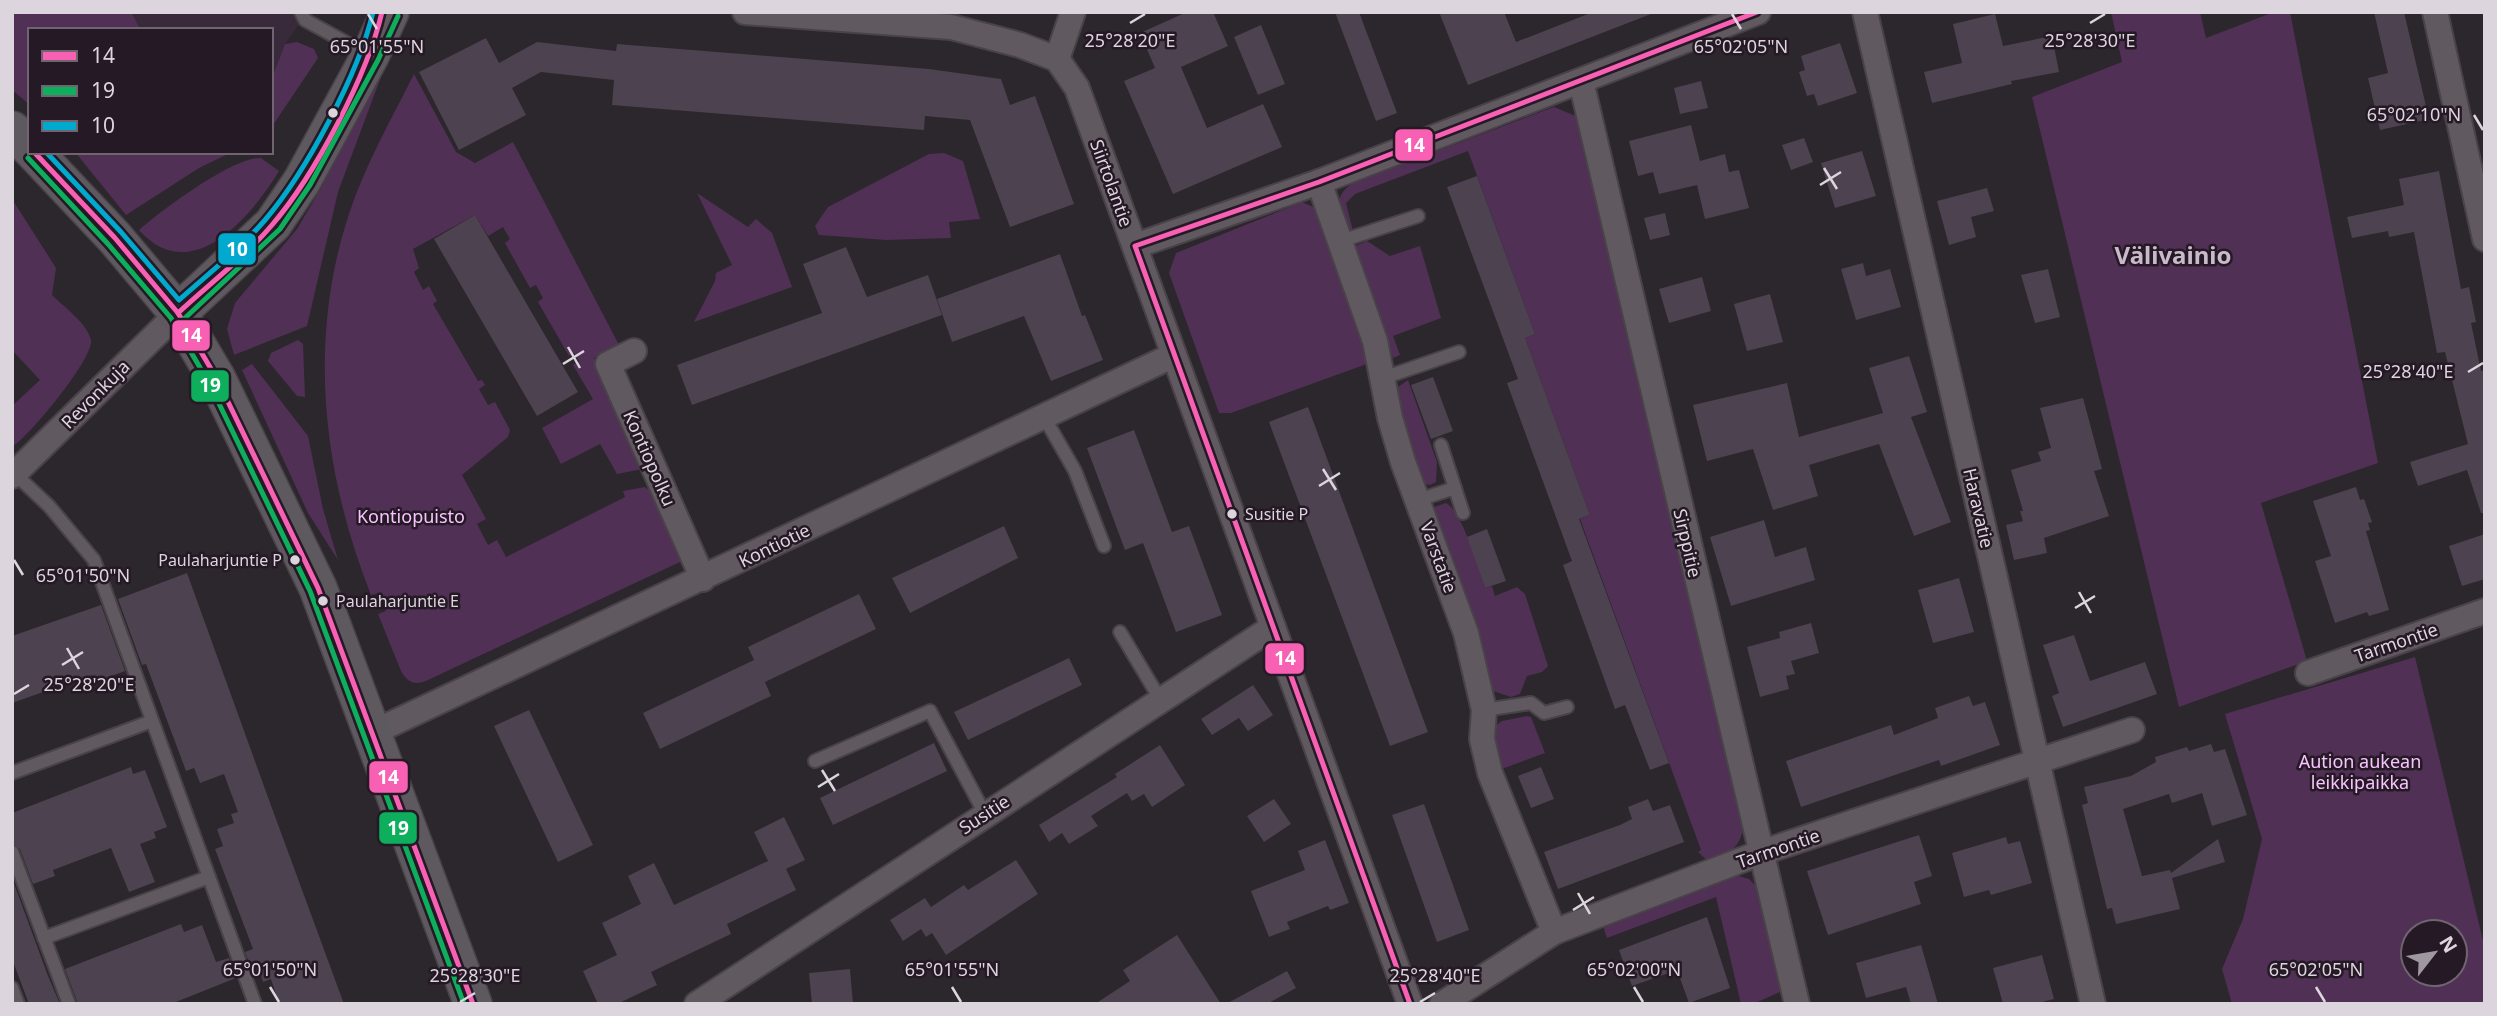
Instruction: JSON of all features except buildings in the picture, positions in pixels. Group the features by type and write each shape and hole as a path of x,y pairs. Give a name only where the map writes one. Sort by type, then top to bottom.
{"street":[{"path":"745,12 951,27 1020,46 1057,60 1073,12"},
{"path":"1135,246 1319,182 1758,12"},
{"name":"Haravatie","path":"1866,12 2093,1004"},
{"path":"2435,12 2485,239"},
{"path":"178,313 273,224 302,181 381,27"},
{"name":"Siirtolantie","path":"1057,60 1077,88 1410,1004"},
{"name":"Sirppitie","path":"1581,81 1797,1004"},
{"path":"12,130 28,146"},
{"path":"36,154 115,239 178,313 217,379 318,588 473,1004"},
{"name":"Varstatie","path":"1319,182 1375,341 1390,418 1466,633 1483,710 1482,739 1490,773 1554,932"},
{"name":"Revonkuja","path":"14,475 178,313"},
{"name":"Kontiopolku","path":"634,351 608,364 703,579"},
{"name":"Kontiotie","path":"372,733 1174,355"},
{"name":"Tarmontie","path":"2308,673 2485,611"},
{"name":"Susitie","path":"697,1004 1273,627"},
{"name":"Tarmontie","path":"1442,1004 1554,932 1760,853 2132,730"}],"lane":[{"path":"301,12 305,20 381,27"},
{"path":"1341,241 1418,216"},
{"path":"1383,378 1460,352"},
{"path":"1043,415 1075,471 1104,546"},
{"path":"1441,445 1463,513"},
{"path":"14,475 49,506 94,561 256,1004"},
{"path":"1418,500 1455,488"},
{"path":"1120,632 1160,699"},
{"path":"1483,710 1531,703 1544,712 1567,707"},
{"path":"814,761 930,711 985,814"},
{"path":"12,774 152,721"},
{"path":"12,852 69,1004"},
{"path":"44,938 209,877"},
{"path":"12,988 18,1004"}],"shaded area":[{"path":"131,12 308,12 285,44 273,75 273,28 140,28"}],"green space":[{"path":"12,12 131,12 140,28 28,28 28,103 12,90"},
{"path":"2111,12 2200,12 2206,38 2274,12 2290,12 2378,463 2261,503 2307,661 2179,707 2032,97 2122,62"},
{"path":"297,42 314,49 318,58 273,125 273,75 285,44"},
{"path":"391,43 393,45 338,192 307,326 234,355 227,329 235,303 297,229 321,188"},
{"name":"Kontiopuisto","path":"414,74 456,152 475,163 513,142 619,345 594,358 647,468 617,474 600,444 561,464 542,428 593,399 573,365 579,361 574,353 569,356 538,302 543,298 536,285 530,288 505,243 510,239 503,227 488,236 475,215 413,249 419,268 414,272 423,290 429,286 437,301 433,304 478,381 482,380 485,385 479,389 488,405 495,402 510,430 508,437 462,475 486,519 477,524 488,545 497,540 506,557 625,497 623,491 645,487 650,491 681,558 680,562 419,683 409,681 401,671 378,614 386,611 379,593 371,595 341,502 326,407 325,358 328,310 336,262 349,214 371,160"},
{"path":"1554,107 1578,117 1744,821 1741,837 1734,848 1709,862 1698,852 1701,850 1580,519 1590,515 1525,338 1535,334 1468,151 1355,194 1346,203 1353,231 1346,230 1340,210 1342,193 1353,183"},
{"path":"944,153 963,161 980,219 949,222 951,238 886,240 819,235 815,226 828,207 929,154"},
{"path":"77,154 228,154 199,168 126,215"},
{"path":"261,158 279,171 253,208 218,240 199,249 179,252 159,246 139,230 163,210 216,175 249,160"},
{"path":"697,193 748,227 756,219 772,233 792,287 694,322 715,281 716,273 732,265"},
{"path":"12,199 56,268 52,295 80,321 91,340 89,349 72,379 32,429 12,447 12,406 40,380 12,350"},
{"path":"1302,202 1322,211 1368,360 1364,365 1231,413 1219,413 1169,273 1176,253"},
{"path":"1367,241 1390,256 1420,246 1441,318 1393,336 1400,355 1393,358 1353,247"},
{"path":"298,340 303,344 305,397 297,396 268,361 271,353"},
{"path":"252,364 308,436 323,509 338,560 308,513 242,370"},
{"path":"1408,380 1437,462 1436,482 1430,485 1421,483 1400,418 1398,387"},
{"path":"1446,503 1464,529 1485,588 1492,586 1495,596 1517,587 1525,594 1548,666 1542,672 1527,676 1520,694 1511,697 1493,691 1475,630 1431,508"},
{"name":"Aution aukean leikkipaikka","path":"2415,657 2485,949 2485,1004 2232,1004 2222,969 2243,919 2262,839 2225,714"},
{"path":"1531,717 1545,753 1499,770 1493,758 1494,727 1502,721"},
{"path":"1732,874 1749,879 1759,889 1782,991 1755,1003 1741,1004 1716,897 1607,938 1603,926"}],"transit line":[{"name":"10","path":"48,154 121,232 179,300 234,252 281,200 329,121 356,63 373,12"},
{"name":"14","path":"178,313 261,237 305,180 352,94 365,65 382,12"},
{"name":"14","path":"1410,1004 1135,246 1319,182 1757,12"},
{"name":"19","path":"184,319 280,229 310,185 378,60 398,16"},
{"name":"14","path":"36,154 115,238 178,313 217,379 318,588 473,1004"},
{"name":"19","path":"28,158 108,244 171,318 209,383 310,591 464,1004"}],"place":[{"name":"Susitie P","path":"1232,514"},
{"name":"Paulaharjuntie P","path":"295,560"},
{"name":"Paulaharjuntie E","path":"323,601"}],"district":[{"name":"Välivainio","path":"2173,254"}]}
